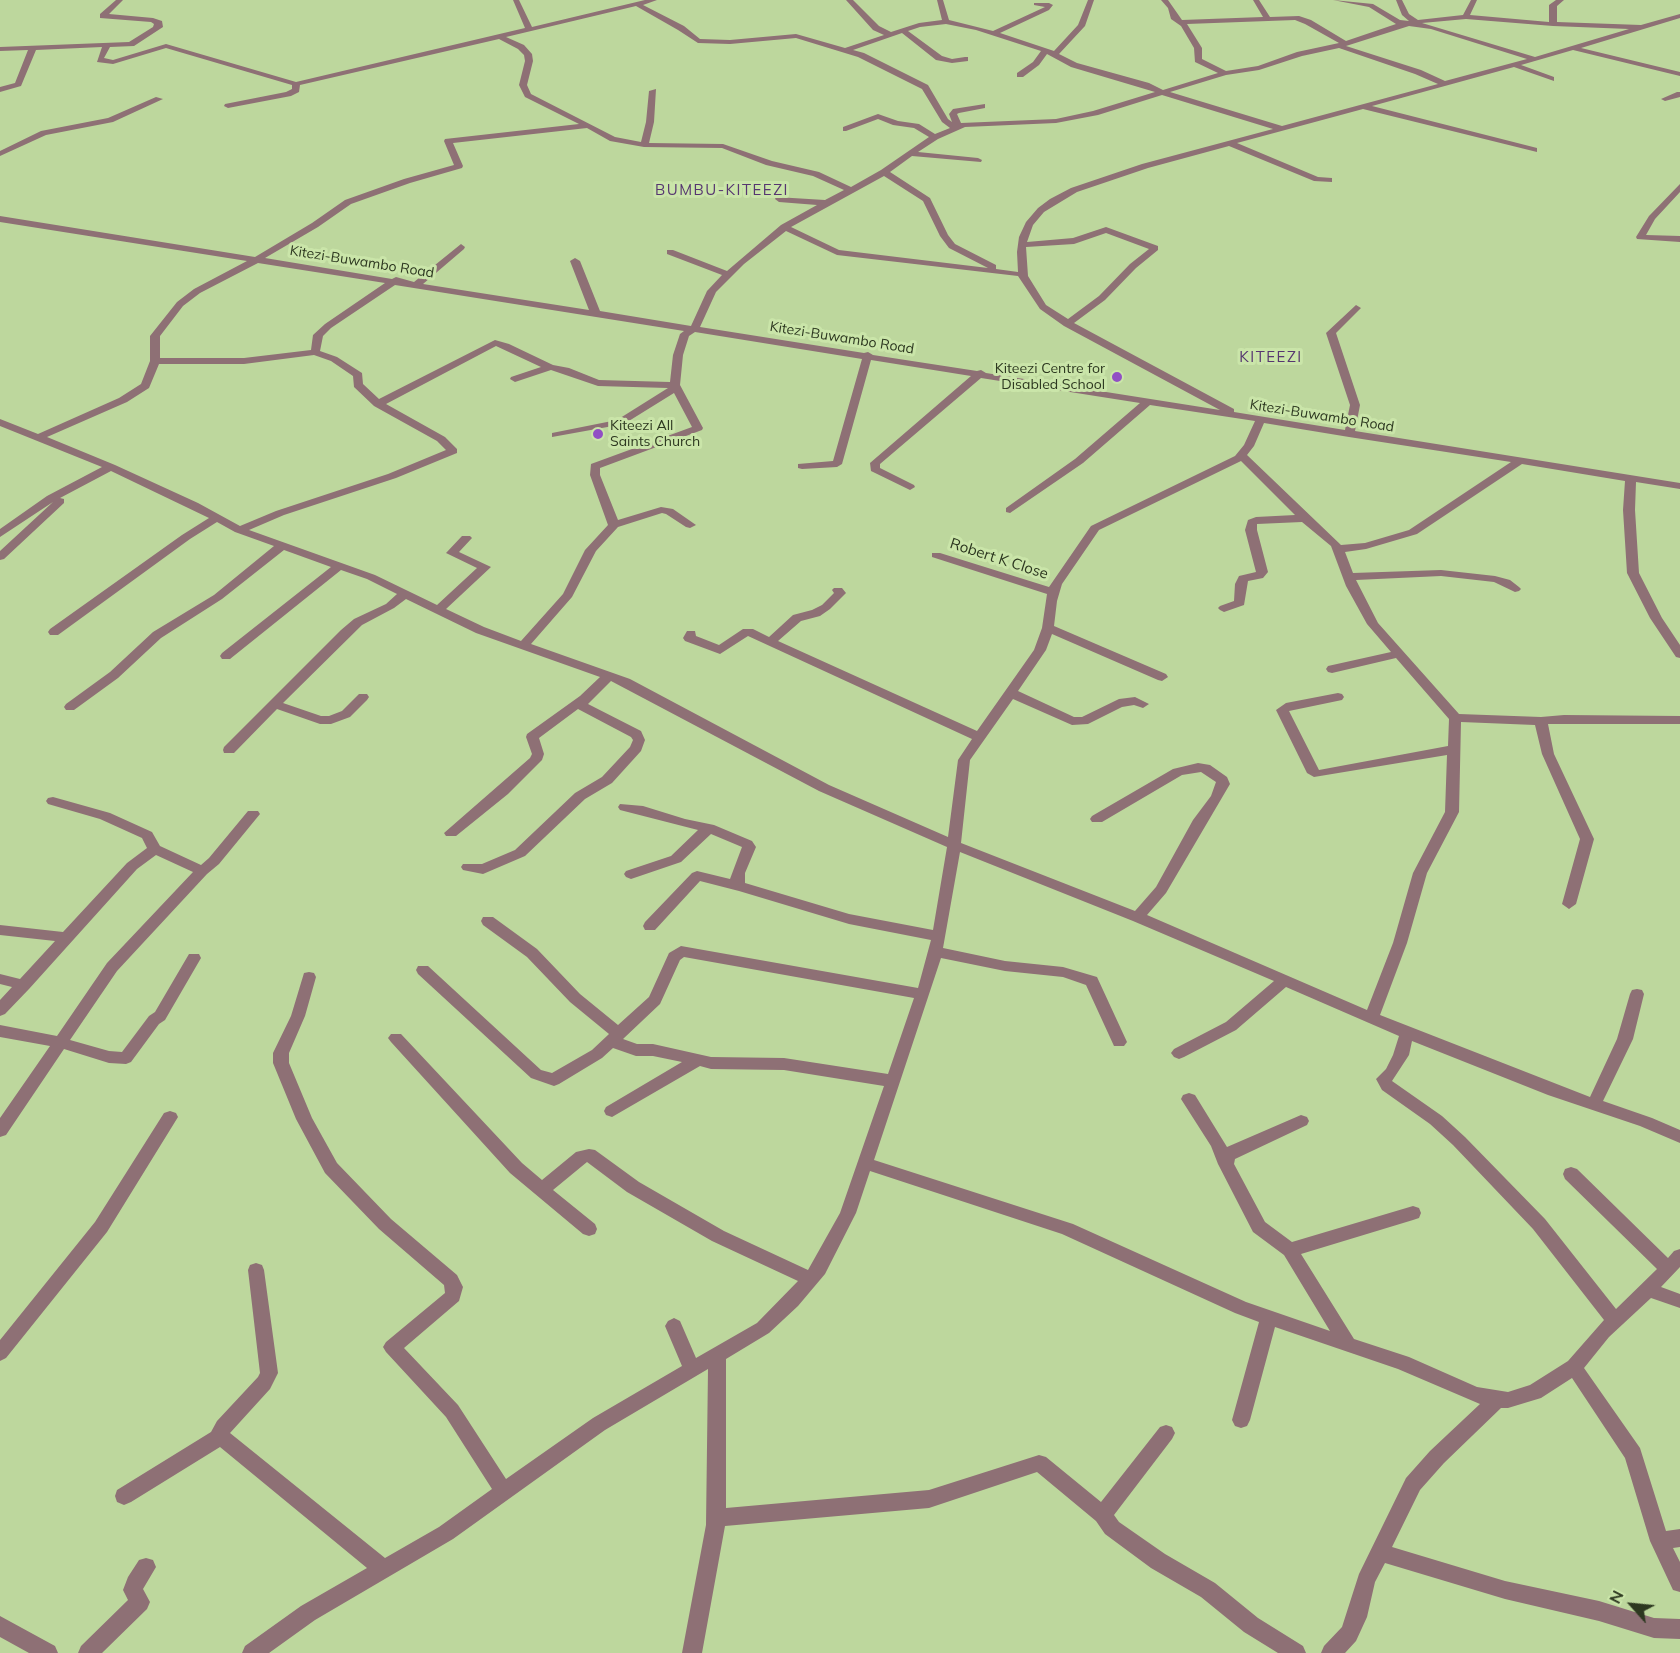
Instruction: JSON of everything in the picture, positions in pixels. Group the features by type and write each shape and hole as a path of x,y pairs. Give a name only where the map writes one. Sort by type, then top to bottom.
{"street":[{"path":"0,50 131,44 159,27 156,26 159,22 153,20 104,16 120,0"},
{"path":"516,0 529,29"},
{"path":"107,45 100,60 113,62 166,46 296,84 654,0"},
{"path":"849,0 876,28 891,35"},
{"path":"940,0 946,22"},
{"path":"1020,75 1036,63 1042,53 1051,53 1081,26 1091,0"},
{"path":"1164,0 1198,48 1198,60 1225,73"},
{"path":"1256,0 1267,18"},
{"path":"1336,0 1362,2 1374,6 1388,17 1404,24 1432,27 1535,58"},
{"path":"1399,0 1406,15 1416,22"},
{"path":"1466,17 1474,0"},
{"path":"1553,24 1552,8 1561,0"},
{"path":"637,4 681,28 698,41 730,42 794,36 871,59 923,85 952,127"},
{"path":"994,33 1047,9 1049,5 1036,4"},
{"path":"1019,275 1022,245 1029,224 1041,210 1074,190 1145,166 1514,65 1680,16"},
{"path":"952,127 976,123 1037,123 1077,118 1225,73 1259,68 1300,54 1342,45 1416,22 1466,17 1553,24 1640,27"},
{"path":"1181,22 1267,18 1302,20 1342,45 1445,84"},
{"path":"846,50 919,25 946,22 994,33 1051,53 1074,65 1154,87 1164,93 1284,129"},
{"path":"903,31 939,58 952,62 965,59"},
{"path":"501,37 528,54 529,61 523,85 526,93 613,139 644,145 723,146 769,163 816,174 849,189"},
{"path":"0,90 18,84 33,48"},
{"path":"1572,48 1680,74"},
{"path":"1514,65 1551,79"},
{"path":"228,106 288,94 296,90 296,84"},
{"path":"644,145 650,122 653,91"},
{"path":"1665,99 1680,94"},
{"path":"0,154 44,133 110,120 159,99"},
{"path":"614,525 595,475 595,466 698,428 675,386 678,355 685,334 694,329 712,291 727,274 784,227 913,154 916,149 958,122 953,114 956,111 982,106"},
{"path":"1364,106 1534,150"},
{"path":"846,129 878,116 896,123 916,126 935,137"},
{"path":"37,438 123,400 145,386 155,361 155,336 180,304 196,291 258,259 348,202 459,166 447,144 450,140 587,126"},
{"path":"1230,143 1317,179 1329,180"},
{"path":"913,154 978,160"},
{"path":"884,171 927,200 944,236 952,246 981,262 1019,275 1043,307 1067,324 1209,398 1237,416"},
{"path":"1680,187 1652,218 1640,237 1680,239"},
{"path":"779,199 828,203"},
{"path":"1666,205 1680,205"},
{"name":"Kitezi-Buwambo Road","path":"0,219 868,355 1680,486"},
{"path":"0,230 16,221"},
{"path":"784,227 837,252 1019,275"},
{"path":"1022,245 1066,242 1106,230 1155,248 1133,266 1102,298 1067,324"},
{"path":"416,285 461,247"},
{"path":"670,252 727,274"},
{"path":"575,261 595,312"},
{"path":"315,352 318,335 328,326 396,280"},
{"path":"1349,434 1355,405 1331,333 1356,308"},
{"path":"378,404 495,343 507,346 550,367 565,370 591,381 606,384 675,386"},
{"path":"155,361 244,361 315,352 334,359 358,375 358,385 378,404 441,439 453,451 392,476 280,513 239,530"},
{"path":"802,466 837,464 868,355"},
{"path":"515,379 550,367"},
{"path":"910,487 875,469 875,463 981,374"},
{"path":"556,435 620,422 675,386"},
{"path":"1010,510 1079,461 1148,401"},
{"path":"252,1653 309,1613 446,1533 599,1424 763,1328 792,1301 819,1269 848,1213 935,952 954,845 964,760 1040,650 1048,628 1053,592 1066,568 1100,523 1175,490 1242,456 1261,419"},
{"path":"0,422 111,467 218,517 239,530 340,565 406,593 480,630 610,675 824,788 954,845 1138,917 1407,1033 1554,1091 1680,1137"},
{"path":"1242,456 1339,549 1348,577 1373,624 1455,718 1452,812 1420,873 1400,943 1372,1016"},
{"path":"1339,549 1366,546 1413,532 1520,461"},
{"path":"0,534 51,498 111,467"},
{"path":"1631,478 1629,510 1633,573 1656,618 1680,654"},
{"path":"0,557 84,480"},
{"path":"524,645 568,596 591,550 614,525 661,510 669,511 690,525"},
{"path":"1224,608 1240,603 1240,584 1243,578 1259,576 1262,572 1251,530 1252,522 1256,520 1298,520 1301,515"},
{"path":"54,632 186,537 218,517"},
{"path":"438,610 485,567 452,553 465,538"},
{"path":"70,707 114,675 157,635 218,597 282,546"},
{"name":"Robert K Close","path":"936,555 1053,592"},
{"path":"226,656 340,565"},
{"path":"1348,577 1441,573 1495,579 1506,582 1515,589"},
{"path":"771,641 797,618 816,613 826,607 840,593 838,590"},
{"path":"229,750 345,633 358,622 390,606 406,593"},
{"path":"1048,628 1162,677"},
{"path":"691,634 689,638 720,650 746,632 771,641 979,737"},
{"path":"1332,669 1398,654"},
{"path":"451,833 536,760 538,754 532,737 584,699 610,675"},
{"path":"1011,693 1072,721 1084,721 1119,703 1135,701 1143,704"},
{"path":"274,704 320,720 331,720 346,714 363,697"},
{"path":"1338,697 1282,710 1314,773 1455,749"},
{"path":"468,867 483,869 520,853 580,796 607,780 636,747 639,740 636,734 581,706 584,699"},
{"path":"1455,718 1541,721 1564,718 1680,720"},
{"path":"1541,721 1548,754 1587,839 1569,904"},
{"path":"1097,819 1178,772 1198,766 1222,780 1223,784 1217,797 1200,820 1161,890 1138,917"},
{"path":"53,801 105,816 147,835 155,849 202,871"},
{"path":"625,807 709,828 737,839 749,847 738,873 740,886"},
{"path":"0,1131 112,967 214,861 253,814"},
{"path":"631,874 676,859 709,828"},
{"path":"0,1010 132,866 155,849"},
{"path":"650,926 697,876 740,886 849,919 939,936"},
{"path":"489,921 532,953 614,1037 636,1050 653,1050 723,1064 784,1064 892,1081"},
{"path":"0,930 65,937"},
{"path":"423,970 540,1077 554,1080 597,1054 655,1000 674,957 681,951 922,994"},
{"path":"935,952 1005,966 1063,972 1092,981 1119,1042"},
{"path":"0,1031 59,1042 109,1057 126,1058 154,1020 160,1016 194,958"},
{"path":"309,977 298,1016 281,1053 281,1063 304,1119 331,1168 385,1224 451,1280 455,1290 453,1296 392,1347 452,1411 504,1492"},
{"path":"0,979 24,985"},
{"path":"1179,1053 1231,1026 1285,980"},
{"path":"1594,1104 1625,1039 1637,994"},
{"path":"1407,1033 1401,1055 1391,1073 1384,1078 1387,1086 1436,1120 1459,1141 1539,1224 1615,1321"},
{"path":"396,1038 516,1168 589,1229"},
{"path":"612,1111 699,1060"},
{"path":"1189,1099 1217,1142 1259,1227 1290,1250 1348,1344"},
{"path":"0,1353 101,1227 170,1117"},
{"path":"1226,1160 1232,1152 1300,1121"},
{"path":"541,1190 582,1157 589,1155 633,1187 677,1213 718,1236 810,1279"},
{"path":"865,1163 1067,1229 1195,1288 1269,1317 1402,1363 1475,1395 1497,1400 1508,1400 1535,1392 1574,1367 1673,1262 1571,1174"},
{"path":"1290,1250 1413,1213"},
{"path":"256,1270 269,1373 264,1383 223,1427 220,1431 221,1436 383,1569"},
{"path":"1648,1290 1680,1301"},
{"path":"1241,1420 1269,1317"},
{"path":"674,1326 692,1370"},
{"path":"692,1653 712,1557 716,1518 717,1356"},
{"path":"1574,1367 1633,1454 1660,1541 1680,1583"},
{"path":"1331,1653 1349,1634 1357,1617 1366,1581 1413,1484 1437,1457 1497,1400"},
{"path":"1103,1515 1166,1433"},
{"path":"124,1496 221,1436"},
{"path":"716,1518 928,1499 1037,1462 1103,1515 1112,1528 1141,1549 1208,1590 1251,1625 1296,1653"},
{"path":"1660,1541 1680,1538"},
{"path":"1381,1552 1505,1590 1599,1611 1654,1628 1680,1629"},
{"path":"87,1653 140,1602 133,1590 138,1577 146,1567"},
{"path":"0,1626 48,1653"}],"place":[{"name":"Kiteezi Centre for Disabled School","path":"1117,377"},
{"name":"Kiteezi All Saints Church","path":"598,434"}],"district":[{"name":"BUMBU-KITEEZI","path":"722,190"},
{"name":"KITEEZI","path":"1271,357"}]}
